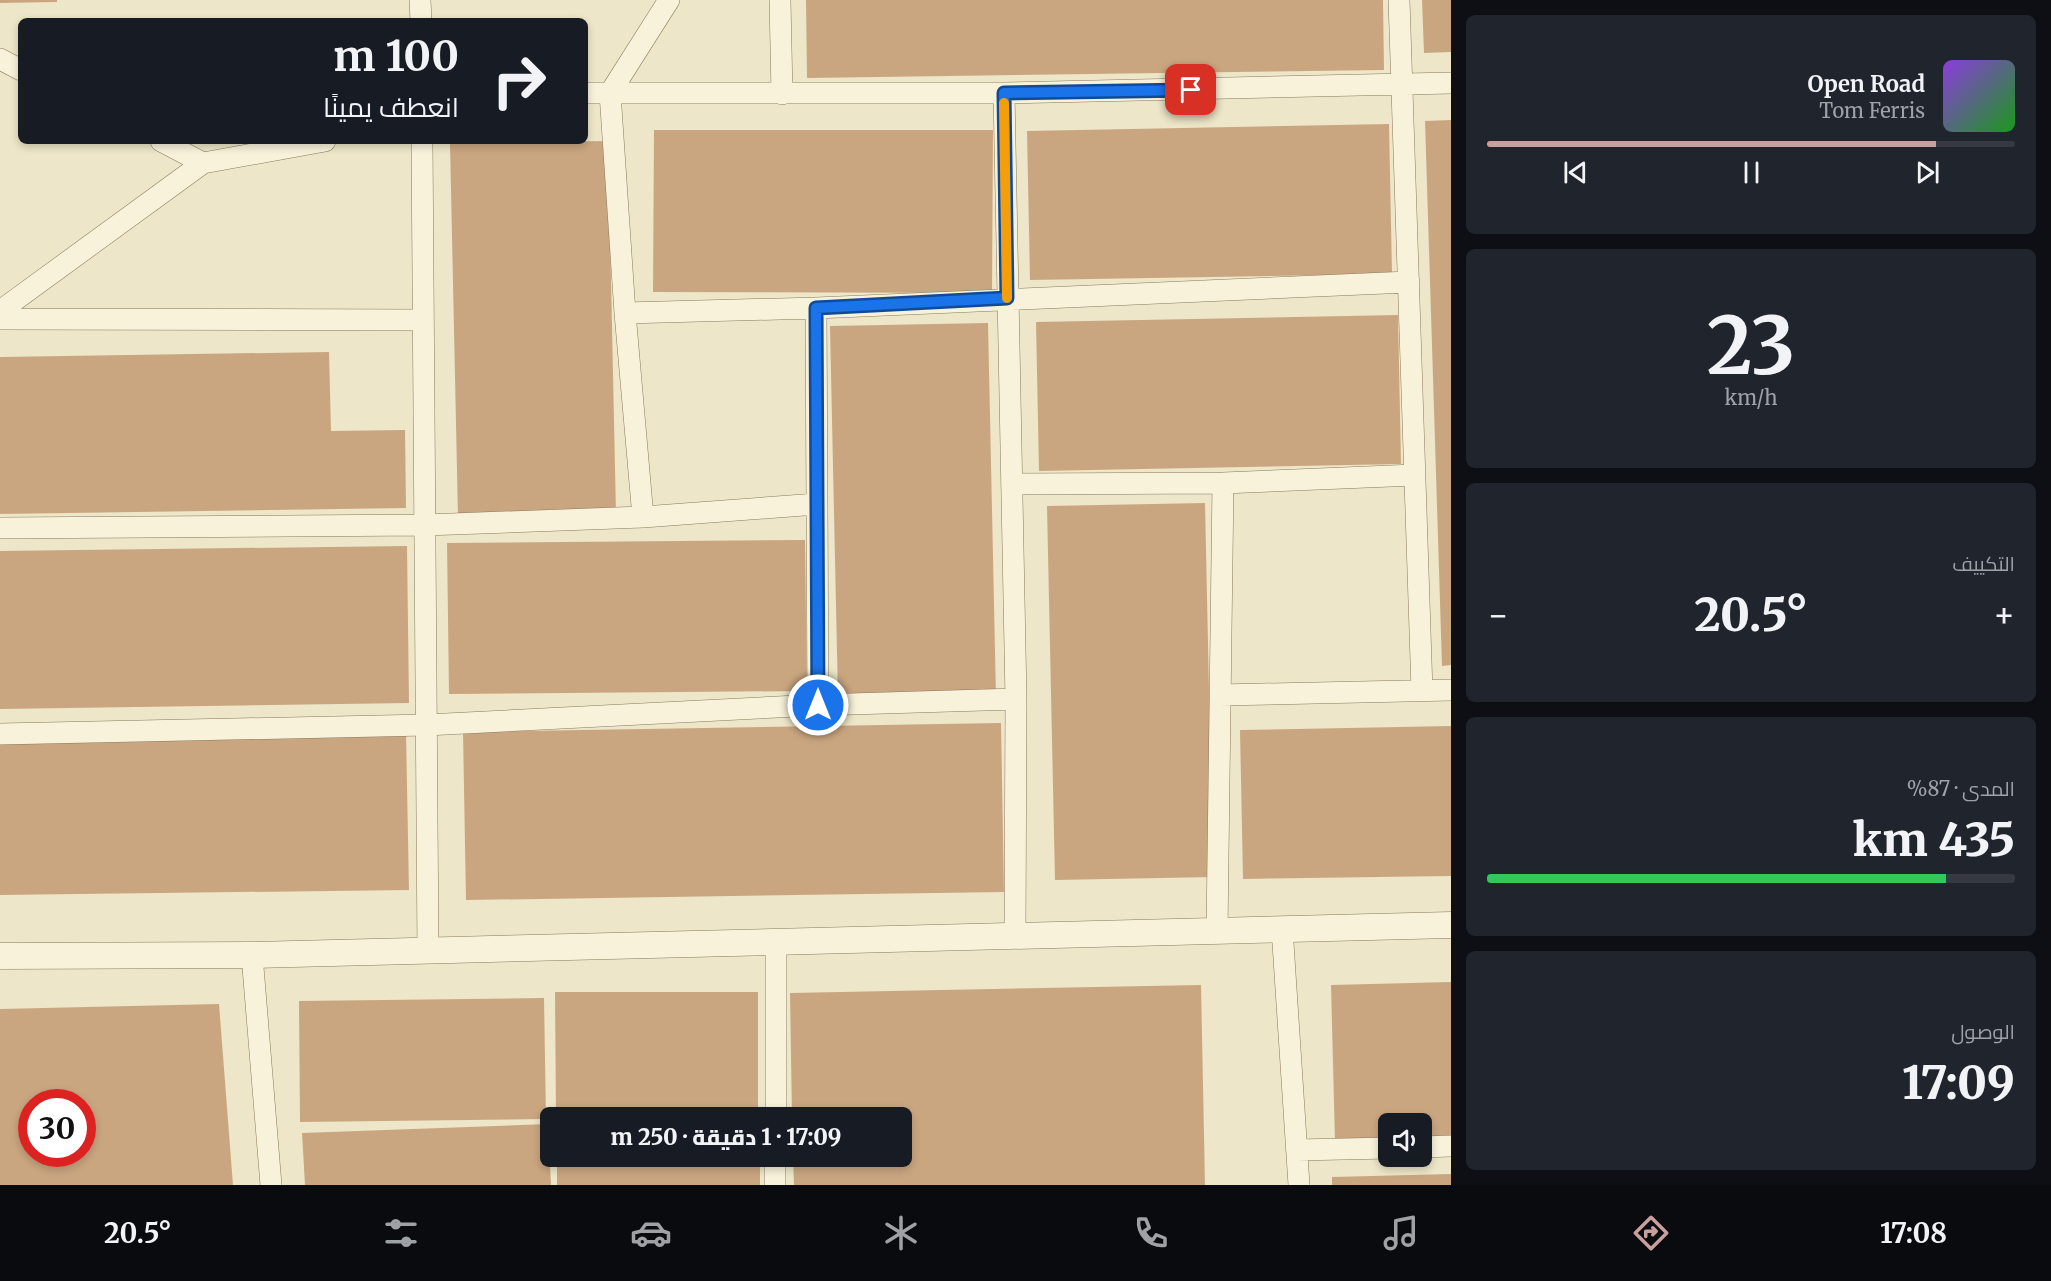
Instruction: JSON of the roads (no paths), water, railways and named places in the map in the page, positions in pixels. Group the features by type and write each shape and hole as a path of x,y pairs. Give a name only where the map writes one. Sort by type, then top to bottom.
{"street":[{"path":"420,0 421,18"},
{"path":"643,517 625,313 610,93 669,0"},
{"path":"780,0 782,94"},
{"path":"1399,0 1422,691"},
{"path":"0,59 18,68"},
{"path":"588,93 1004,93 1451,83"},
{"path":"1004,93 1016,699 1015,936"},
{"path":"167,144 203,163"},
{"path":"0,311 203,163 308,144"},
{"path":"422,144 428,951"},
{"path":"625,313 816,308 1409,282"},
{"path":"816,308 818,705"},
{"path":"0,319 423,320"},
{"path":"1012,484 1223,483 1415,475"},
{"path":"1217,931 1223,483"},
{"path":"0,528 425,525 643,517 817,504"},
{"path":"1220,695 1451,690"},
{"path":"0,734 426,725 818,705 1016,699"},
{"path":"0,956 252,955 1451,925"},
{"path":"1282,928 1299,1185"},
{"path":"776,941 776,1107"},
{"path":"252,955 271,1185"},
{"path":"1432,1147 1451,1146"},
{"path":"1297,1150 1378,1148"},
{"path":"775,1185 776,1167"}]}
